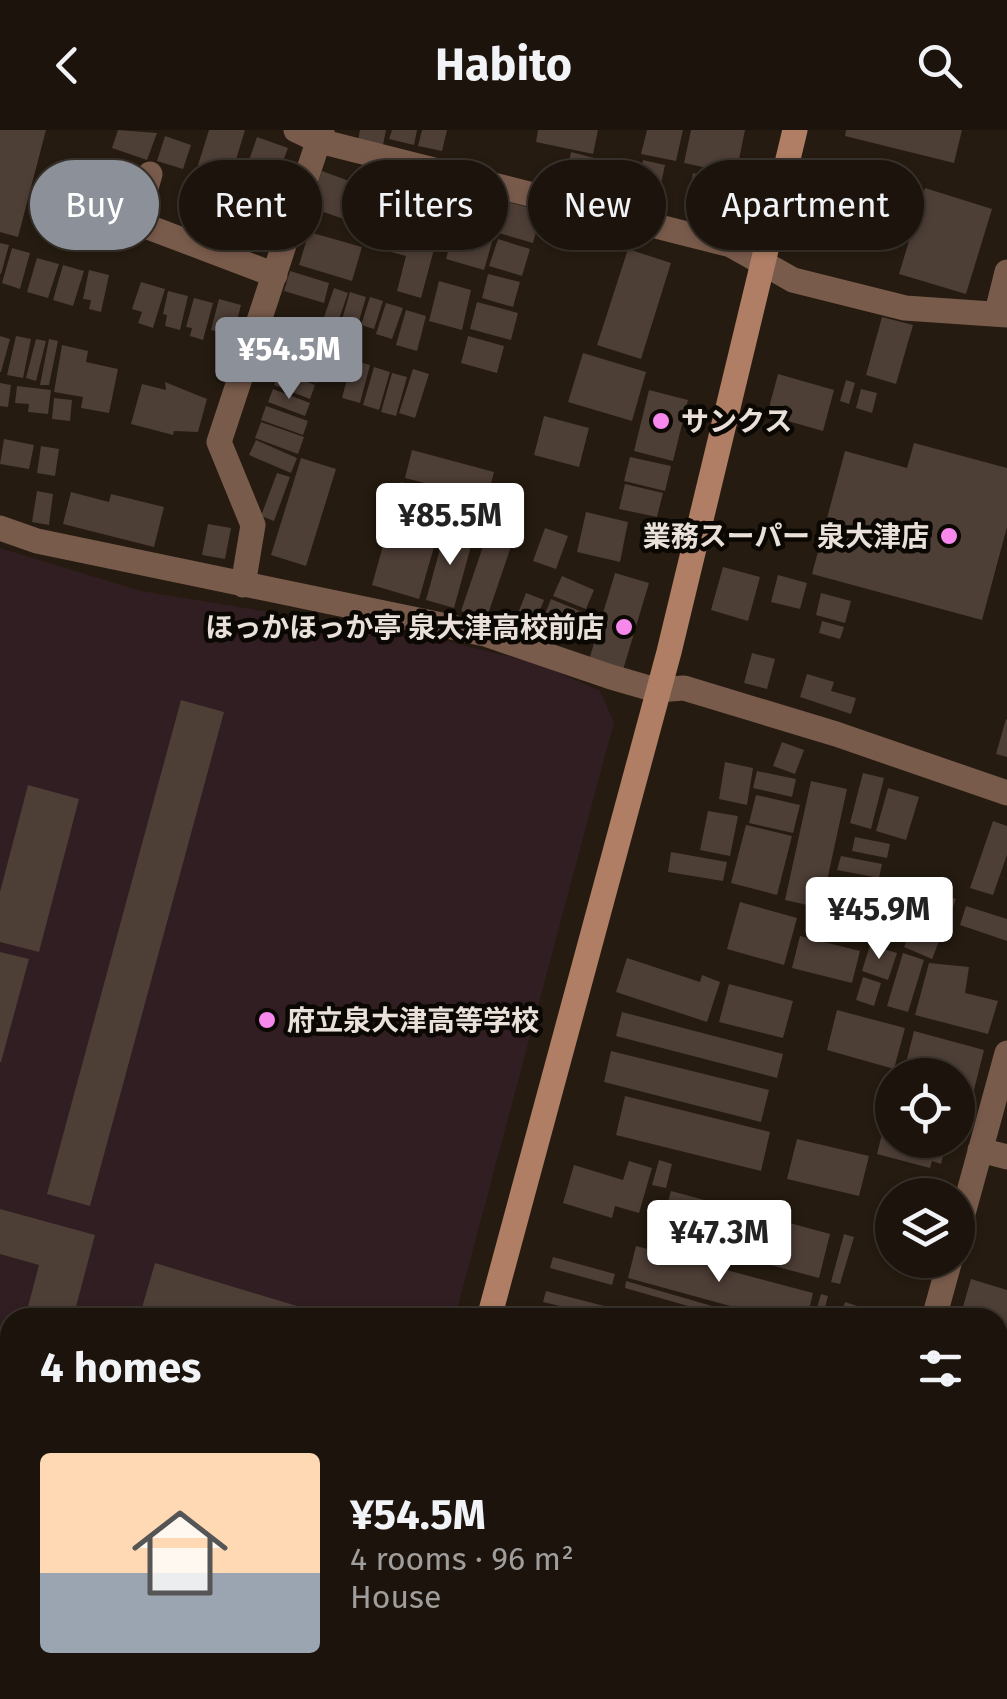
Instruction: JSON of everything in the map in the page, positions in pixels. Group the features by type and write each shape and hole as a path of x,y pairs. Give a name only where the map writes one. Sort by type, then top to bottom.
{"street":[{"path":"493,1308 669,652 795,130"},
{"path":"243,585 253,524 219,442 274,275 312,134 732,245 793,280 905,308 1002,314 1007,272"},
{"path":"159,231 274,275"},
{"path":"0,528 37,541 469,630 656,690 684,688 1007,793"},
{"path":"972,1178 1007,1053"},
{"path":"980,1150 1007,1158"},
{"path":"937,1308 945,1278"}],"shaded area":[{"name":"府立泉大津高等学校","path":"0,548 141,591 446,641 540,664 600,691 614,722 457,1308 0,1308"}],"building":[{"path":"0,130 46,130 38,160 30,160 30,191 18,237 0,232"},
{"path":"118,130 157,133 147,160 112,148"},
{"path":"209,130 245,130 236,160 200,160"},
{"path":"360,130 386,130 383,145 358,140"},
{"path":"392,130 417,130 414,145 389,139"},
{"path":"422,130 447,130 442,151 418,146"},
{"path":"538,130 598,130 593,154 536,142"},
{"path":"647,130 683,130 676,161 641,154"},
{"path":"691,130 745,130 739,160 684,163"},
{"path":"846,130 962,130 954,163 845,136"},
{"path":"165,136 191,145 186,160 179,160 179,168 157,160"},
{"path":"257,137 288,148 283,160 249,160"},
{"path":"571,152 602,160 569,160"},
{"path":"322,171 342,178 342,218 322,211"},
{"path":"925,188 992,209 966,294 899,274 906,250 924,250"},
{"path":"508,202 528,207 528,242 508,236"},
{"path":"322,236 342,241 342,250 361,250 352,281 299,265 304,250 322,250"},
{"path":"508,242 530,250 522,276 489,266 494,250 508,250"},
{"path":"0,243 9,245 1,274 0,274"},
{"path":"12,248 30,253 20,289 2,283"},
{"path":"384,250 434,250 421,298 397,291 406,256"},
{"path":"448,250 490,250 484,270 446,259"},
{"path":"628,250 671,263 641,359 597,345"},
{"path":"37,258 59,264 48,298 27,292"},
{"path":"63,265 84,271 73,306 53,300"},
{"path":"89,270 109,275 101,312 89,309 91,300 83,299"},
{"path":"290,271 329,283 324,303 284,291"},
{"path":"488,274 520,282 513,307 482,298"},
{"path":"439,281 471,290 462,330 429,321"},
{"path":"141,282 165,289 153,328 138,323 142,312 132,309"},
{"path":"334,288 348,293 336,328 322,323"},
{"path":"168,291 188,296 180,330 165,326 167,315 163,314"},
{"path":"350,292 366,297 355,335 339,330"},
{"path":"370,297 383,301 374,329 361,325"},
{"path":"194,298 213,303 203,340 190,336 192,328 186,327"},
{"path":"219,299 241,305 233,336 211,330"},
{"path":"477,302 518,313 511,340 470,329"},
{"path":"386,303 403,308 392,339 376,334"},
{"path":"406,310 426,316 417,351 396,345"},
{"path":"882,317 913,325 896,384 866,375"},
{"path":"0,336 10,339 1,372 0,372"},
{"path":"16,336 31,339 23,378 7,375"},
{"path":"287,336 325,350 320,363 282,348"},
{"path":"468,336 504,346 497,373 461,363"},
{"path":"36,339 46,341 36,381 26,378"},
{"path":"49,339 58,341 49,385 40,385"},
{"path":"62,345 88,351 86,362 118,369 109,413 81,408 83,397 54,392"},
{"path":"583,353 646,372 632,421 568,402"},
{"path":"285,354 321,369 316,383 279,367"},
{"path":"352,360 370,365 360,403 342,398"},
{"path":"374,367 390,372 379,410 363,405"},
{"path":"413,369 429,374 415,418 399,413"},
{"path":"279,371 315,385 310,399 274,385"},
{"path":"392,373 407,377 396,416 381,412"},
{"path":"778,374 834,390 823,431 767,415"},
{"path":"846,380 855,383 849,404 840,401"},
{"path":"165,382 207,399 198,432 174,431 173,435 131,424 142,384 166,390"},
{"path":"0,383 11,385 8,407 0,406"},
{"path":"17,386 51,390 48,414 28,412 29,404 15,403"},
{"path":"273,389 310,403 305,416 268,402"},
{"path":"861,389 877,393 872,413 856,408"},
{"path":"649,390 688,400 673,461 634,451"},
{"path":"54,398 72,400 70,421 52,419"},
{"path":"266,406 308,421 303,435 261,420"},
{"path":"544,416 589,428 579,467 534,455"},
{"path":"261,422 304,437 298,454 255,438"},
{"path":"4,439 34,445 29,469 0,464"},
{"path":"256,440 297,458 291,473 249,455"},
{"path":"914,443 1007,468 1007,527 982,620 812,574 845,451 907,468"},
{"path":"41,446 59,449 55,476 37,473"},
{"path":"412,450 494,472 487,499 405,478"},
{"path":"630,457 671,466 665,491 624,481"},
{"path":"301,458 336,469 306,566 271,555"},
{"path":"277,473 290,477 274,521 261,516"},
{"path":"401,482 449,495 419,599 372,585"},
{"path":"625,484 663,493 657,517 619,509"},
{"path":"37,491 53,494 49,525 32,522"},
{"path":"71,492 109,502 111,494 164,507 154,547 63,524"},
{"path":"495,511 520,520 486,620 461,611"},
{"path":"586,512 628,522 620,562 577,552"},
{"path":"208,524 231,528 225,559 202,555"},
{"path":"446,527 474,535 454,608 426,600"},
{"path":"545,528 568,536 556,569 533,561"},
{"path":"723,567 760,577 748,621 711,610"},
{"path":"615,573 649,583 623,670 589,660"},
{"path":"778,575 807,583 800,609 771,602"},
{"path":"562,576 594,590 586,609 553,596"},
{"path":"526,593 544,600 531,633 513,626"},
{"path":"821,593 851,601 845,623 816,615"},
{"path":"551,599 597,618 587,643 541,624"},
{"path":"822,621 844,627 840,639 819,633"},
{"path":"752,653 775,659 767,689 744,683"},
{"path":"807,674 834,682 831,691 856,698 851,714 800,697"},
{"path":"181,700 224,712 90,1206 47,1194"},
{"path":"1007,720 1007,757 996,754"},
{"path":"782,742 804,750 795,774 773,766"},
{"path":"725,762 753,768 747,805 719,799"},
{"path":"757,771 796,779 792,797 753,788"},
{"path":"863,773 884,778 871,829 850,823"},
{"path":"811,781 847,789 821,908 785,900"},
{"path":"28,785 79,799 39,952 0,942 0,892"},
{"path":"888,788 919,797 906,840 876,831"},
{"path":"756,795 800,805 793,833 749,823"},
{"path":"708,811 738,816 730,856 700,850"},
{"path":"993,821 1007,826 1007,855 993,895 970,888"},
{"path":"746,825 792,836 777,895 731,883"},
{"path":"855,837 890,844 887,858 852,851"},
{"path":"671,852 727,862 723,881 668,872"},
{"path":"841,856 882,864 879,878 837,870"},
{"path":"846,877 882,885 878,902 842,895"},
{"path":"919,885 956,899 949,918 912,903"},
{"path":"840,898 878,906 875,921 837,913"},
{"path":"740,902 797,918 784,965 727,949"},
{"path":"966,906 1007,919 1007,941 960,925"},
{"path":"917,915 945,926 932,959 904,947"},
{"path":"835,916 876,925 872,941 831,931"},
{"path":"800,936 860,951 852,983 792,968"},
{"path":"870,945 897,953 888,980 862,971"},
{"path":"0,952 29,959 1,1062 0,1062"},
{"path":"903,953 924,960 908,1012 887,1006"},
{"path":"627,958 700,982 702,975 720,982 707,1022 616,992"},
{"path":"929,963 969,967 965,993 998,1001 988,1034 915,1015"},
{"path":"863,977 881,983 874,1006 856,1000"},
{"path":"729,984 793,1001 783,1038 719,1022"},
{"path":"837,1010 905,1028 897,1058 875,1058 875,1064 827,1050"},
{"path":"622,1012 783,1054 777,1078 616,1036"},
{"path":"914,1031 984,1050 975,1086 975,1058 907,1058"},
{"path":"611,1051 769,1090 761,1122 604,1082"},
{"path":"625,1096 770,1132 761,1171 616,1135"},
{"path":"797,1139 869,1156 859,1196 787,1179"},
{"path":"892,1158 942,1158 941,1164 932,1161 930,1168"},
{"path":"659,1160 672,1164 666,1188 652,1185"},
{"path":"629,1161 652,1168 639,1213 615,1206 612,1218 563,1203 574,1165 623,1180"},
{"path":"671,1191 830,1234 819,1278 659,1235"},
{"path":"0,1209 95,1235 76,1308 28,1308 39,1265 0,1254"},
{"path":"844,1234 854,1237 840,1284 831,1282"},
{"path":"636,1246 813,1293 809,1308 738,1308 628,1278"},
{"path":"553,1257 615,1274 612,1285 550,1268"},
{"path":"155,1263 303,1308 142,1308"},
{"path":"971,1279 1007,1290 1007,1308 963,1308"},
{"path":"626,1281 719,1308 695,1308 625,1288"},
{"path":"546,1291 612,1308 568,1308 543,1302"},
{"path":"821,1294 828,1296 825,1308 817,1308"}],"place":[{"name":"サンクス","path":"661,421"},
{"name":"業務スーパー 泉大津店","path":"949,536"},
{"name":"ほっかほっか亭 泉大津高校前店","path":"624,627"},
{"name":"府立泉大津高等学校","path":"267,1020"}]}
